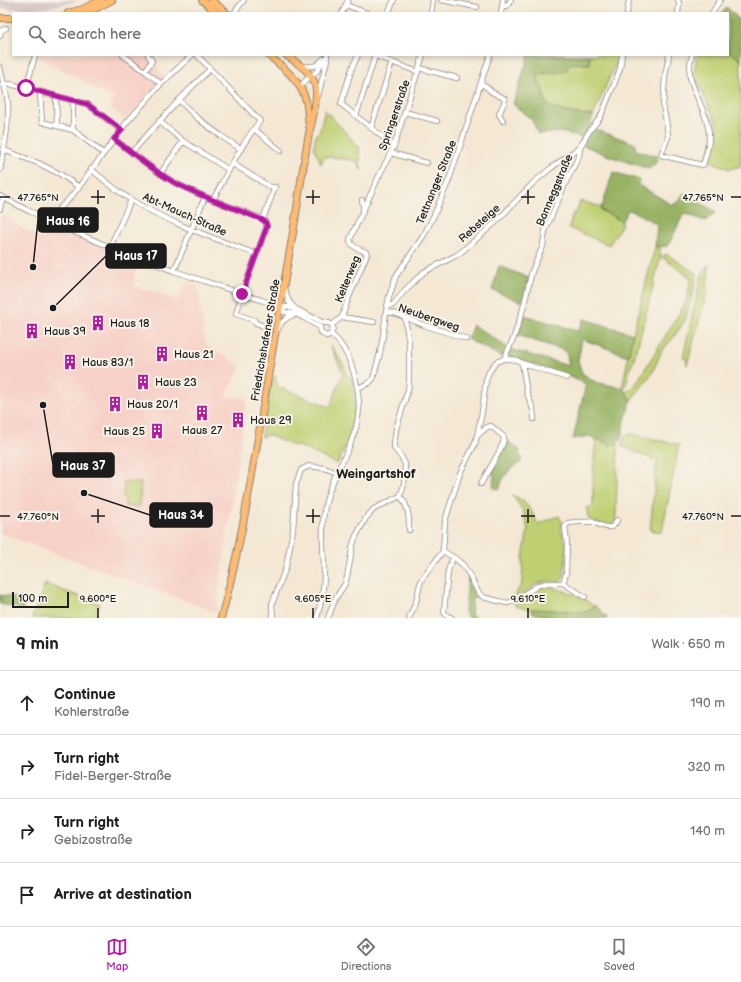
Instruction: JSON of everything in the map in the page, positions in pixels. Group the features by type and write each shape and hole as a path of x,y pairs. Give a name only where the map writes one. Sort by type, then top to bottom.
{"main road":[{"path":"72,12 83,9 101,0"},
{"path":"86,12 112,0"},
{"path":"202,0 216,12"},
{"path":"211,0 226,12"},
{"path":"0,18 12,18"},
{"name":"Friedrichshafener Straße","path":"269,56 286,71 300,88 306,100 309,134"},
{"path":"287,56 302,66 311,76"},
{"name":"Friedrichshafener Straße","path":"221,618 230,587 240,541 309,134 316,103 316,84 311,76"}],"street":[{"path":"235,12 244,0"},
{"path":"388,12 394,0"},
{"path":"431,12 433,0"},
{"path":"441,0 477,7"},
{"path":"501,12 503,0"},
{"path":"502,6 507,6 511,0"},
{"path":"623,0 629,1 627,12"},
{"path":"678,0 678,12"},
{"path":"713,12 720,0"},
{"path":"342,12 347,2 365,12"},
{"path":"0,36 1,31 6,28"},
{"path":"26,88 35,56"},
{"path":"124,56 161,84"},
{"path":"145,71 152,61 149,56"},
{"path":"50,218 79,187 114,139 161,84 191,56"},
{"path":"198,56 260,121 241,149 213,200"},
{"path":"300,88 304,82 322,65 326,56"},
{"path":"302,66 315,66 326,56"},
{"path":"316,103 327,56"},
{"path":"358,56 352,68 341,104 394,146"},
{"path":"356,116 374,56"},
{"name":"Springerstraße","path":"378,178 394,146 423,56"},
{"name":"Tettnanger Straße","path":"358,388 369,383 373,379 380,353 389,297 396,276 424,235 449,180 490,56"},
{"name":"Banneggstraße","path":"504,359 521,316 532,271 543,246 545,231 579,156 580,147 590,130 600,118 614,87 620,69 622,56"},
{"path":"669,56 665,76 663,106 668,137 661,155 703,165 708,148 709,136 705,116 690,77 692,56"},
{"path":"386,57 392,62 419,70 457,78"},
{"path":"371,128 392,62"},
{"path":"0,68 5,84 8,104 8,121 0,170"},
{"path":"132,152 159,121 210,69"},
{"path":"5,84 87,104 122,130"},
{"path":"481,84 493,93 504,97 504,103 499,114 503,121"},
{"path":"40,92 42,122 73,130 103,153"},
{"path":"56,96 57,126"},
{"path":"73,100 73,130"},
{"path":"179,100 196,117 220,136 241,149"},
{"path":"405,112 437,122"},
{"path":"159,121 183,141 229,170"},
{"path":"254,129 282,151"},
{"path":"114,139 160,174 176,184 263,220 266,223 267,226 236,314 254,320 256,323 269,328 266,350"},
{"path":"160,174 183,141"},
{"name":"Rebsteige","path":"387,306 393,305 405,290 424,272 460,253 496,222 532,184 580,147"},
{"path":"4,150 38,163 60,174 79,187"},
{"path":"391,152 427,163"},
{"path":"233,164 270,187 275,187 263,220"},
{"name":"Abt-Mauch-Straße","path":"91,169 131,200 160,216 256,254"},
{"name":"Kelterweg","path":"332,325 342,317 366,254 366,252 352,245 350,239 378,178"},
{"path":"174,271 205,196"},
{"path":"0,209 2,197 31,212 50,218 56,224 110,247 174,271 280,307 288,307 314,323 320,328 320,331 323,334 327,336 331,334"},
{"path":"110,247 131,200"},
{"path":"362,200 363,211"},
{"path":"284,288 289,302 297,312 332,325 333,329 331,334"},
{"path":"276,334 285,319 297,312"},
{"name":"Neubergweg","path":"386,312 394,313 467,339"},
{"name":"Kelterweg","path":"342,317 374,322"},
{"path":"328,618 335,599 345,584 356,536 370,513 374,509 400,496 404,484 405,464 394,448 394,444 396,429 410,383 409,344 405,318"},
{"path":"320,328 324,323"},
{"path":"317,618 324,584 322,534 323,513 329,492 339,474 358,424 359,404 358,388 352,366 339,342 331,334"},
{"path":"409,618 416,602 422,579 443,551 445,521 460,473 475,444 482,412 486,380 493,365 504,359 516,360 567,378"},
{"path":"522,363 534,419"},
{"path":"477,436 487,427 491,426 505,439 481,484"},
{"path":"273,618 272,604 286,567 293,530 296,484 301,470 309,466 324,468 339,474"},
{"path":"400,496 406,505 409,518 409,530"},
{"path":"562,584 566,574 567,543 565,527 568,523 592,522 606,528 615,524 618,520"},
{"path":"443,551 459,561 467,570 478,592 483,597 502,602 513,602 543,583 562,584 584,597"},
{"path":"452,618 444,612 448,571 453,557"}],"shaded area":[{"path":"0,0 78,0 44,8 12,9 0,8"},
{"path":"149,56 164,77 125,120 109,107 115,98 94,89 78,78 46,63 37,57"},
{"path":"0,216 4,216 20,227 42,238 53,226 136,261 133,286 176,299 187,282 197,285 206,345 241,366 226,396 247,398 216,612 0,533"}],"green space":[{"path":"727,7 741,22 741,60 729,52 729,12 723,12"},
{"path":"729,52 741,60 741,166 729,169 706,159 718,126 694,75 697,56 729,56"},
{"path":"529,56 589,56 590,64 571,63 565,72 538,74 539,84 544,90 544,97 548,106 566,112 593,116 589,127 636,144 635,150 657,156 658,161 649,169 609,156 583,145 585,138 561,132 538,134 532,120 513,104"},
{"path":"589,56 620,56 618,64 614,67 593,116 566,112 548,106 544,97 544,90 539,84 538,74 550,73 571,63 589,64"},
{"path":"325,110 359,147 361,170 357,161 324,157 321,164 320,163 314,149 314,143 316,134 319,133"},
{"path":"613,172 640,180 637,184 672,205 678,202 684,193 716,212 705,221 684,213 668,246 655,247 657,224 630,210 627,211 622,221 601,210"},
{"path":"580,201 602,207 602,211 622,221 621,226 609,245 569,228 573,213 576,214"},
{"path":"661,246 659,253 661,255 638,345 624,390 622,388 633,334 655,247"},
{"path":"666,254 697,274 692,297 685,320 673,338 662,350 652,373 631,400 626,392 634,387 686,302 691,278 662,257"},
{"path":"709,264 706,296 687,365 687,360 683,357 701,277"},
{"path":"499,266 529,278 522,302 492,290"},
{"path":"524,315 578,331 584,319 633,334 628,356 582,339 578,361 582,373 595,382 622,388 631,400 623,426 623,435 618,443 610,445 589,436 573,439 586,384 568,376 510,357 503,357 467,339 473,325 510,349 569,366 566,351 517,335"},
{"path":"330,344 345,367 346,375 351,376 355,400 354,421 347,442 337,464 301,447 291,445 268,435 261,437 269,390 275,375 277,385 280,388 330,407 343,373"},
{"path":"629,434 679,445 662,532 650,530 657,461 621,446 625,436"},
{"path":"596,439 610,445 618,443 616,515 614,522 609,526 589,520 586,508 593,506 593,472"},
{"path":"506,440 520,450 519,455 522,457 522,460 507,473 501,483 500,489 493,488 494,474 489,472"},
{"path":"124,482 141,483 139,507 125,506 125,497 123,497"},
{"path":"513,496 525,503 538,524 559,516 563,524 561,527 563,538 567,543 564,578 559,582 547,581 537,584 516,598 516,593 522,584 523,558 528,529 523,511"},
{"path":"468,576 479,596 472,599 471,614 476,618 468,618 465,612"},
{"path":"45,584 100,604 95,618 32,618"},
{"path":"546,585 579,596 594,606 587,612 532,610 515,606 514,603 532,590"},
{"path":"0,595 26,600 23,609 0,604"},
{"path":"595,605 608,618 548,618 551,617 532,613 532,609 587,612"}],"place":[{"name":"Haus 16","path":"33,267"},
{"name":"Haus 17","path":"53,308"},
{"name":"Haus 18","path":"98,323"},
{"name":"Haus 39","path":"32,331"},
{"name":"Haus 21","path":"162,354"},
{"name":"Haus 83/1","path":"70,362"},
{"name":"Haus 23","path":"143,382"},
{"name":"Haus 20/1","path":"115,404"},
{"name":"Haus 37","path":"43,405"},
{"name":"Haus 27","path":"202,413"},
{"name":"Haus 29","path":"238,420"},
{"name":"Haus 25","path":"157,431"},
{"name":"Haus 34","path":"84,493"}],"district":[{"name":"Weingartshof","path":"376,473"}],"route":[{"path":"26,88 87,104 122,130 114,139 160,174 176,184 263,220 267,226 242,294"}]}
